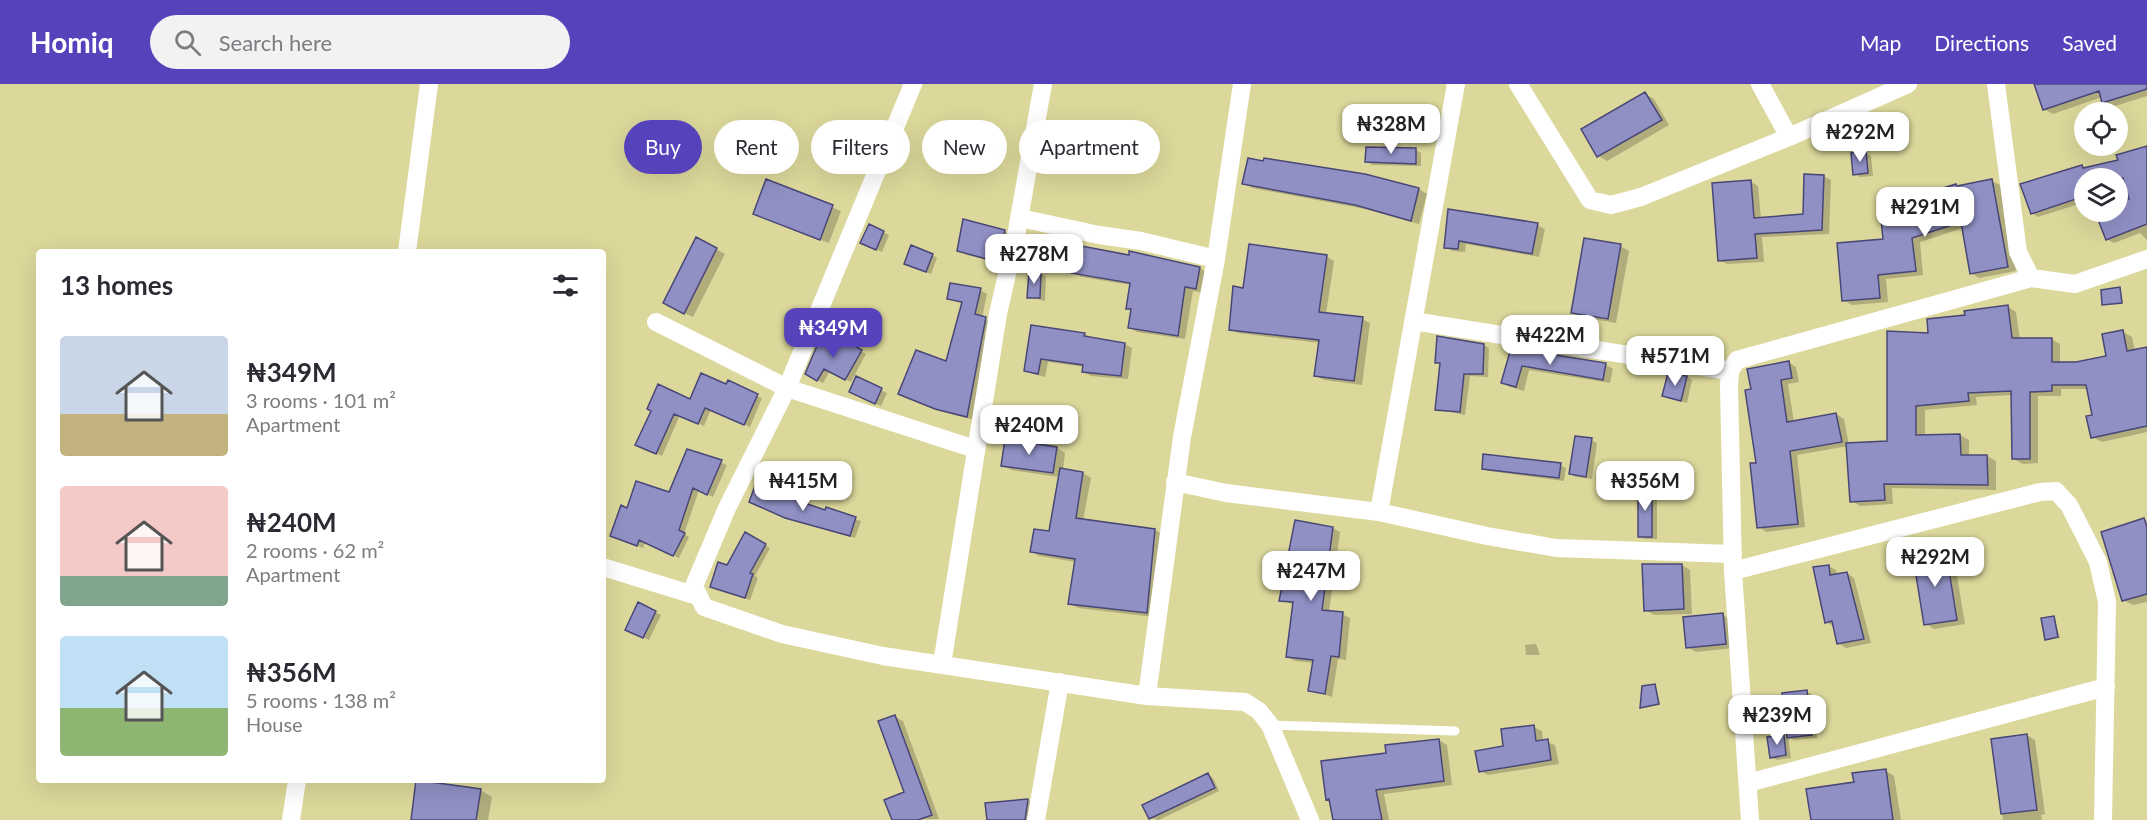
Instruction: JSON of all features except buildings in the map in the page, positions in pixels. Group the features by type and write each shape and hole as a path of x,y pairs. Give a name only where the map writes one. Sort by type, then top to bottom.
{"street":[{"path":"407,249 429,84"},
{"path":"914,84 787,388 727,508 694,586 697,596 704,607 782,634 883,656 1147,696 1245,702 1259,711 1270,725 1310,820"},
{"path":"942,664 998,314 1020,218 1043,84"},
{"path":"1147,696 1175,482 1216,259 1242,84"},
{"path":"1379,512 1456,84"},
{"path":"1518,84 1590,200 1611,205 1641,197 1789,137 1908,84"},
{"path":"1760,84 1789,137"},
{"path":"1996,84 2018,252 2031,278"},
{"path":"1020,218 1099,235 1141,241 1216,259"},
{"path":"1750,820 1733,562 1728,386 1730,370 1737,360 2031,278 2074,284 2147,259"},
{"path":"1413,321 1730,370"},
{"path":"656,322 787,388 975,449"},
{"path":"1175,482 1226,493 1379,512 1487,536 1556,548 1733,562 2040,492 2056,491 2069,505 2098,562 2107,602 2103,820"},
{"path":"606,568 697,596"},
{"path":"1036,820 1060,682"},
{"path":"1748,783 2106,687"},
{"path":"291,820 297,783"}],"lane":[{"path":"1270,725 1455,730"}]}
